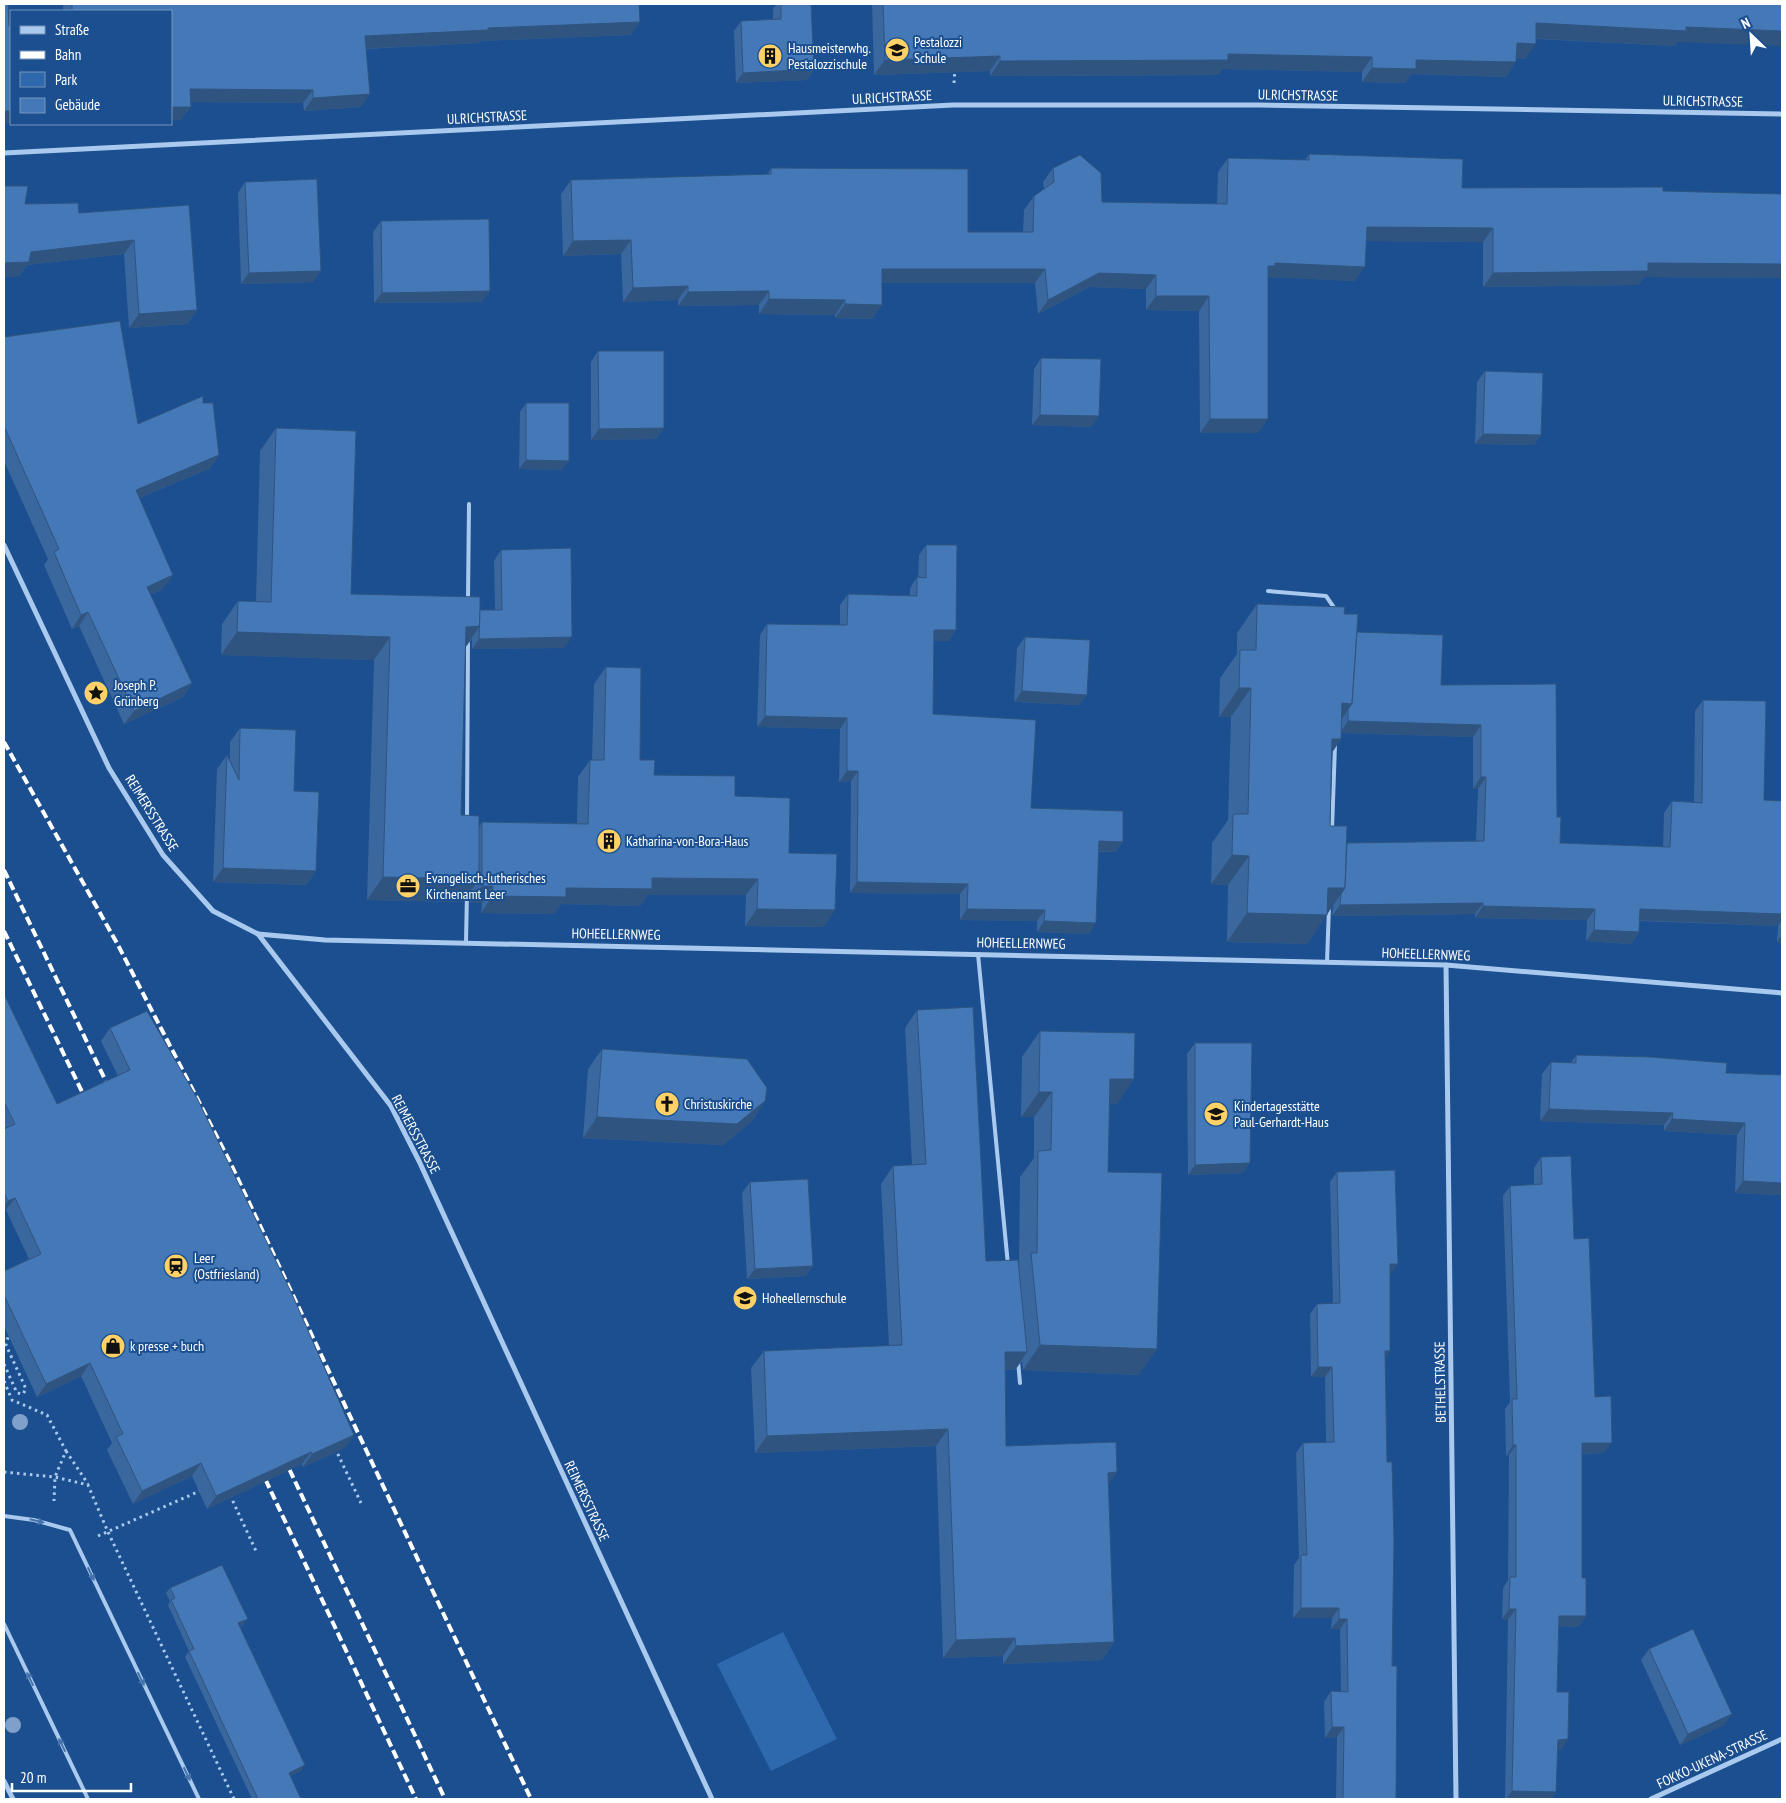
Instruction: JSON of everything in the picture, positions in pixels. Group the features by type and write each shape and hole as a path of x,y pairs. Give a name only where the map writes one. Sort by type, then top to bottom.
{"street":[{"name":"ULRICHSTRASSE","path":"4,153 953,105 1259,105 1782,114"},
{"name":"REIMERSSTRASSE","path":"4,545 109,768 163,855 213,911 258,934 391,1106 419,1161 712,1799"},
{"name":"HOHEELLERNWEG","path":"258,934 325,940 1446,965 1782,993"},
{"name":"BETHELSTRASSE","path":"1446,965 1456,1799"},
{"name":"FOKKO-UKENA-STRASSE","path":"1651,1799 1782,1739"},
{"path":"4,1781 13,1799"}],"lane":[{"path":"468,608 469,504"},
{"path":"1268,591 1326,596 1339,616"},
{"path":"467,827 468,636"},
{"path":"1332,834 1336,735"},
{"path":"466,942 467,885"},
{"path":"1328,962 1330,903"},
{"path":"978,954 1008,1274"},
{"path":"1017,1354 1020,1383"},
{"path":"4,1516 34,1520 70,1530 199,1799"},
{"path":"4,1624 88,1799"}],"path":[{"path":"953,105 955,68"},
{"path":"4,1339 8,1336 6,1345 26,1389 23,1394 17,1393 4,1364"},
{"path":"4,1381 12,1400 47,1415 66,1451 88,1485 108,1532 234,1799"},
{"path":"332,1441 361,1503"},
{"path":"55,1477 66,1451"},
{"path":"4,1472 55,1477 88,1485"},
{"path":"108,1532 208,1487"},
{"path":"227,1491 256,1551"}],"green space":[{"path":"783,1632 837,1739 771,1771 717,1664"}],"building":[{"path":"4,4 8,4 10,26 10,111 4,111"},
{"path":"72,4 639,4 640,22 488,28 488,30 365,36 370,94 313,98 313,90 190,89 191,107 172,107 172,10 72,10"},
{"name":"Hausmeisterwhg. Pestalozzischule","path":"781,4 811,4 814,69 743,73 741,21 781,19"},
{"path":"883,4 1782,4 1782,31 1686,27 1686,31 1536,23 1536,44 1517,43 1516,62 1416,60 1416,69 1372,68 1372,57 1228,54 1228,60 1000,61 1000,56 885,60"},
{"path":"1309,154 1463,159 1462,188 1663,187 1663,191 1782,194 1782,264 1648,263 1648,271 1493,273 1493,228 1367,227 1365,267 1275,263 1275,266 1268,266 1268,419 1210,419 1209,296 1156,296 1156,275 1099,273 1048,300 1045,269 882,269 882,305 845,304 845,300 769,299 769,291 688,292 688,286 633,288 631,240 573,241 571,180 771,174 771,168 968,169 968,232 1033,232 1034,196 1054,182 1053,168 1080,155 1101,173 1102,202 1227,204 1228,158 1309,160"},
{"path":"317,179 321,271 249,273 245,182"},
{"path":"4,186 28,186 25,204 78,203 79,213 189,205 197,310 139,314 134,240 31,252 29,262 4,263"},
{"path":"489,219 490,291 382,293 381,221"},
{"path":"120,321 138,424 203,396 203,403 213,403 219,455 136,490 173,575 147,587 192,683 134,711 88,612 81,615 54,552 59,549 4,426 4,337"},
{"path":"598,351 664,351 664,428 599,429"},
{"path":"1041,358 1101,359 1099,416 1040,415"},
{"path":"1485,371 1543,373 1541,435 1483,434"},
{"path":"526,403 569,403 569,461 526,460"},
{"path":"276,428 356,431 351,594 480,597 480,626 466,627 461,815 479,816 479,879 383,877 390,637 237,632 238,601 271,602"},
{"path":"926,545 957,545 956,630 934,630 933,714 1036,720 1031,808 1123,811 1123,842 1099,841 1096,923 1044,921 1045,910 967,909 968,884 857,882 858,771 847,771 847,718 765,716 767,624 847,625 848,594 917,596 917,577 926,578"},
{"path":"571,548 572,637 479,639 480,610 502,610 501,550"},
{"path":"1257,604 1345,607 1344,614 1358,614 1352,704 1342,703 1341,739 1332,739 1330,826 1347,826 1345,888 1328,888 1327,915 1247,913 1249,856 1232,855 1233,814 1248,814 1251,688 1239,688 1240,650 1256,650"},
{"path":"1357,632 1443,635 1441,685 1556,684 1557,817 1561,817 1560,843 1670,847 1672,801 1702,803 1703,700 1766,701 1764,800 1782,801 1782,914 1640,909 1639,932 1594,930 1595,909 1483,906 1483,903 1340,905 1341,894 1345,888 1347,843 1484,841 1486,777 1481,777 1481,725 1348,721 1348,709 1352,704"},
{"path":"1025,637 1090,640 1087,695 1022,691"},
{"path":"606,667 641,668 640,760 655,760 654,775 735,776 735,796 790,798 789,853 837,854 835,910 757,909 758,879 652,878 652,889 566,888 566,897 493,896 493,886 482,886 482,822 588,824 590,760 604,760"},
{"path":"240,728 296,730 294,791 319,792 316,871 223,868 227,755 239,780"},
{"path":"4,994 57,1104 130,1070 110,1028 147,1011 197,1098 292,1294 354,1435 312,1454 311,1452 216,1496 201,1463 142,1491 116,1437 123,1434 90,1363 46,1384 4,1295 4,1271 41,1254 15,1198 8,1201 4,1193 4,1129 15,1124 4,1102"},
{"path":"973,1007 986,1261 1018,1260 1027,1352 1005,1352 1006,1446 1116,1442 1117,1472 1108,1473 1114,1642 1016,1646 1015,1638 956,1640 948,1429 767,1436 764,1351 902,1345 893,1166 926,1164 917,1010"},
{"path":"1040,1031 1135,1033 1134,1079 1110,1079 1108,1172 1162,1173 1157,1349 1040,1345 1031,1253 1037,1253 1038,1151 1051,1150 1052,1092 1039,1092"},
{"name":"Kindertagesstätte Paul-Gerhardt-Haus","path":"1195,1043 1252,1043 1250,1163 1195,1165"},
{"name":"Christuskirche","path":"602,1049 747,1059 767,1088 765,1101 737,1124 597,1117"},
{"path":"1576,1055 1650,1057 1727,1063 1726,1073 1782,1075 1782,1183 1743,1181 1745,1123 1672,1119 1673,1113 1549,1109 1551,1062 1576,1063"},
{"path":"1571,1156 1574,1239 1589,1238 1595,1397 1611,1396 1612,1443 1582,1443 1582,1578 1586,1578 1586,1616 1559,1616 1557,1692 1569,1692 1568,1739 1558,1740 1556,1792 1512,1791 1516,1609 1509,1609 1510,1577 1516,1577 1516,1445 1513,1445 1512,1399 1517,1399 1510,1186 1542,1184 1541,1157"},
{"path":"1395,1170 1398,1264 1390,1264 1390,1351 1385,1351 1387,1462 1392,1462 1394,1541 1392,1666 1397,1666 1396,1799 1343,1799 1344,1727 1332,1727 1331,1691 1348,1692 1347,1619 1339,1619 1339,1608 1301,1608 1301,1555 1307,1555 1303,1443 1334,1442 1332,1367 1318,1367 1317,1304 1340,1303 1337,1172"},
{"path":"808,1179 813,1266 755,1269 750,1182"},
{"path":"222,1565 248,1619 238,1623 305,1765 289,1773 301,1799 258,1799 189,1651 194,1649 171,1600 175,1598 170,1588"},
{"path":"1693,1629 1732,1714 1688,1734 1649,1649"}],"railway":[{"path":"4,742 118,945 230,1162 531,1799"},
{"path":"4,870 112,1094"},
{"path":"4,931 88,1104"},
{"path":"284,1458 445,1799"},
{"path":"260,1468 416,1799"}],"place":[{"name":"Pestalozzi Schule","path":"897,50"},
{"name":"Hausmeisterwhg. Pestalozzischule","path":"770,56"},
{"name":"Joseph P. Grünberg","path":"96,693"},
{"name":"Katharina-von-Bora-Haus","path":"609,841"},
{"name":"Evangelisch-lutherisches Kirchenamt Leer","path":"408,886"},
{"name":"Christuskirche","path":"667,1104"},
{"name":"Kindertagesstätte Paul-Gerhardt-Haus","path":"1216,1114"},
{"name":"Leer (Ostfriesland)","path":"176,1266"},
{"name":"Hoheellernschule","path":"745,1298"},
{"name":"k presse + buch","path":"113,1346"}]}
